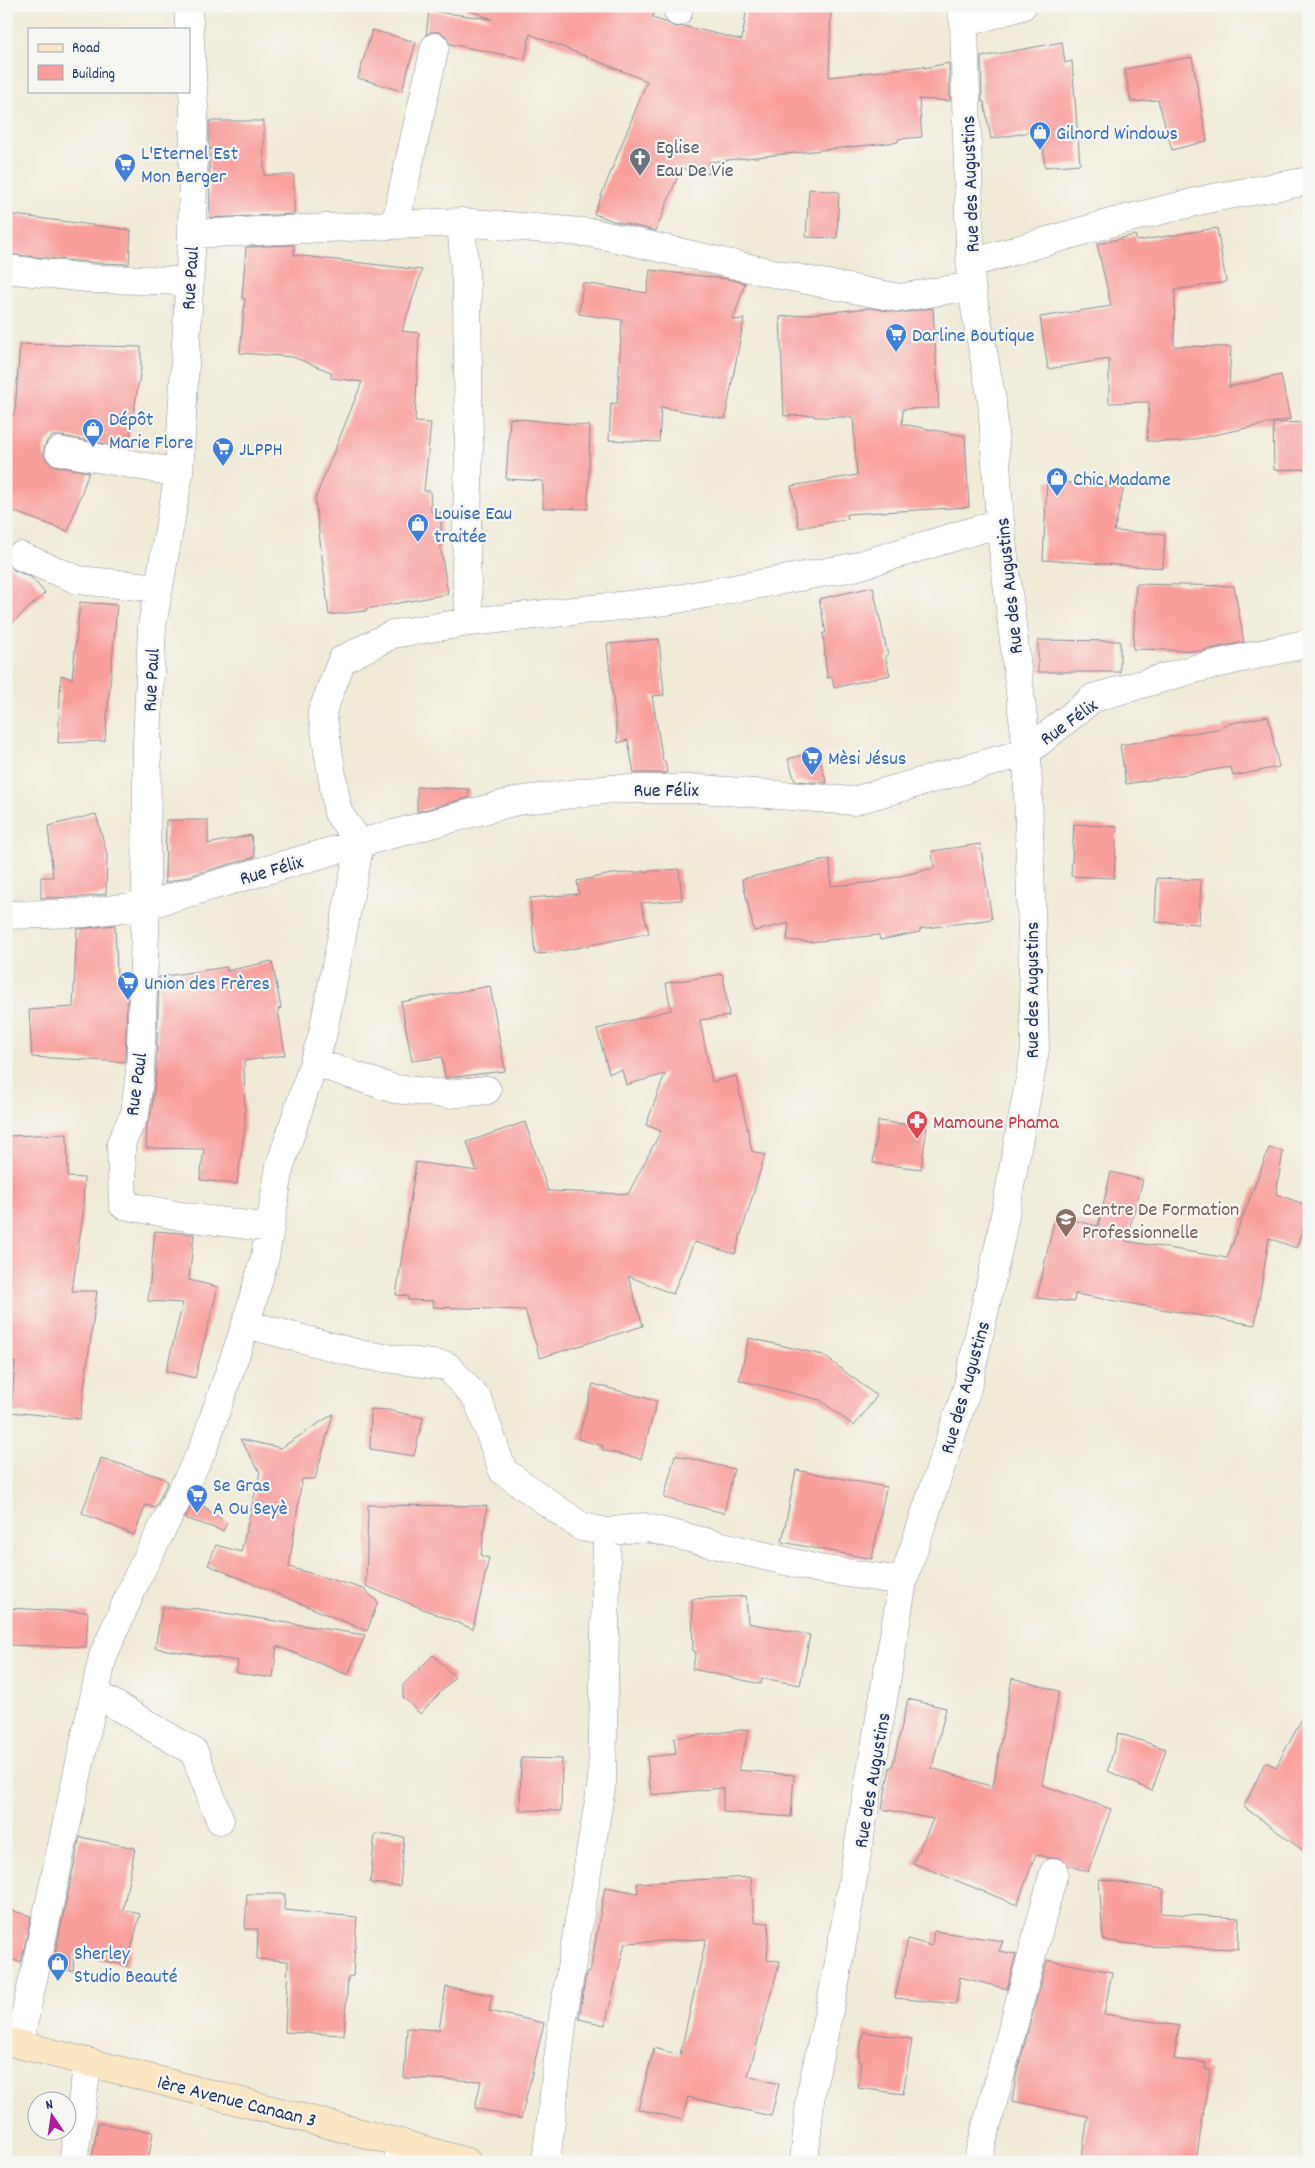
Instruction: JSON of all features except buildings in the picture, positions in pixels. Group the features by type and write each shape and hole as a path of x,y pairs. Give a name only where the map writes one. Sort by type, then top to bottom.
{"main road":[{"name":"1ère Avenue Canaan 3","path":"13,2043 88,2062 399,2152 467,2162"}],"street":[{"name":"Rue Paul","path":"188,6 189,28"},
{"path":"963,14 1022,6"},
{"name":"Rue des Augustins","path":"804,2162 811,2092 838,1970 903,1581 968,1385 1001,1236 1035,1050 1027,752 1000,523 992,401 971,274 963,14"},
{"name":"Rue Paul","path":"190,40 194,107 192,234 188,280 180,473 152,626 148,734 146,905 140,1071 135,1113 121,1143 123,1205 186,1217 270,1228"},
{"path":"395,225 435,47"},
{"path":"192,234 461,222 593,233 899,298 1114,222 1212,198 1309,181"},
{"path":"461,222 467,307 469,444 466,570 470,622"},
{"path":"6,269 96,279 188,280"},
{"path":"58,451 180,473"},
{"path":"13,2043 103,1656 137,1578 203,1449 246,1324 265,1257 280,1166 322,1037 360,843 338,813 322,712 342,660 393,634 470,622 666,601 854,567 1000,523"},
{"path":"20,556 78,580 159,588"},
{"name":"Rue Félix","path":"6,915 84,913 146,905 360,843 517,801 611,789 702,789 853,800 1027,752 1093,698 1198,668 1309,643"},
{"path":"314,1062 394,1089 448,1094 487,1090"},
{"path":"246,1324 363,1355 447,1366 478,1400 503,1472 582,1526 607,1532 643,1527 819,1569 903,1581"},
{"path":"546,2162 563,2017 602,1782 607,1532"},
{"path":"95,1692 194,1752 220,1820"},
{"path":"977,2162 1054,1872"},
{"path":"74,2162 88,2062"}],"place":[{"name":"Gilnord Windows","path":"1040,151"},
{"name":"Eglise Eau De Vie","path":"640,177"},
{"name":"L'Eternel Est Mon Berger","path":"125,183"},
{"name":"Darline Boutique","path":"896,353"},
{"name":"Dépôt Marie Flore","path":"93,448"},
{"name":"JLPPH","path":"223,467"},
{"name":"Chic Madame","path":"1057,497"},
{"name":"Louise Eau traitée","path":"418,543"},
{"name":"Mèsi Jésus","path":"812,776"},
{"name":"Union des Frères","path":"128,1001"},
{"name":"Mamoune Phama","path":"917,1140"},
{"name":"Centre De Formation Professionnelle","path":"1066,1238"},
{"name":"Se Gras A Ou Seyè","path":"197,1514"},
{"name":"Sherley Studio Beauté","path":"58,1982"}]}
